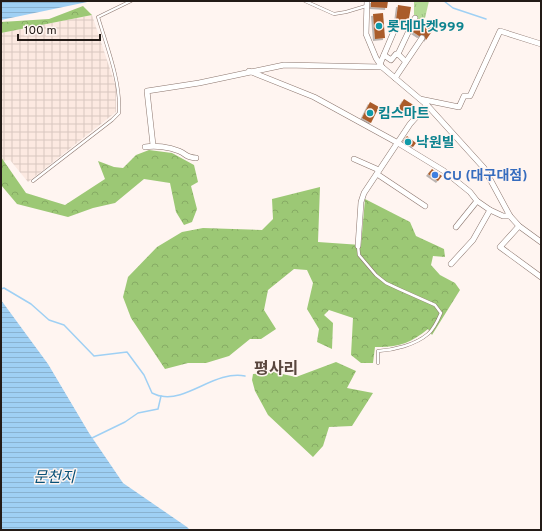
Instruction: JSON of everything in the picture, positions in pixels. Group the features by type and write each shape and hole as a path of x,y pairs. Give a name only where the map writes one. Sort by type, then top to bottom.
{"street":[{"path":"367,3 366,34 381,65 394,78 427,105 484,168 510,216 519,226 541,242"},
{"path":"384,55 391,60 396,54 398,54 415,18"},
{"path":"381,65 397,24"},
{"path":"419,99 459,107 464,96 470,96 500,31 541,44"},
{"path":"421,38 394,78 404,60 421,38"},
{"path":"398,54 404,60"},
{"path":"153,145 147,91 199,83 249,71 284,65 381,65"},
{"path":"249,71 314,97 398,143 444,171 490,210 502,216 510,216"},
{"path":"358,246 362,198 364,193 410,124 427,105"},
{"path":"145,147 153,145 180,152 187,158 196,158"},
{"path":"354,159 378,172 425,206"},
{"path":"456,227 477,200"},
{"path":"451,264 473,240 490,210"},
{"path":"519,226 500,247 541,277"}],"lane":[{"path":"33,181 119,113 120,102 117,85 98,17 131,1"},
{"path":"305,1 334,14 346,12 367,3"},
{"path":"358,246 359,255 376,275 386,283 435,305 441,313 435,326 428,334 403,347 378,351 378,363"}],"shaded area":[{"path":"92,15 116,87 116,112 28,182 10,160 1,161 1,33"}],"green space":[{"path":"414,1 429,1 425,18 420,20 414,18"},
{"path":"83,6 92,15 1,33 1,22 49,19"},
{"path":"149,150 172,153 194,165 198,182 191,186 197,209 192,222 184,225 176,212 170,183 144,179 115,203 93,208 68,217 17,204 1,185 1,157 26,193 65,205 105,179 98,161 114,167 123,168 136,155"},
{"path":"320,187 318,242 361,245 365,199 410,222 416,236 444,249 445,257 433,256 431,265 440,275 455,283 460,290 432,335 428,329 416,338 403,344 390,347 375,347 373,363 361,363 351,355 353,318 329,310 324,315 333,323 332,349 317,342 319,329 307,309 313,283 307,270 294,269 268,290 264,310 276,329 261,339 250,339 229,356 206,363 188,363 165,369 131,318 123,297 128,277 157,247 182,232 203,228 262,230 273,219 272,199"},
{"path":"336,362 356,371 347,388 373,393 352,426 329,427 323,446 313,457 268,415 255,391 252,380 253,374 273,372 296,377"}],"water":[{"path":"1,1 92,1 1,20"},
{"name":"문천지","path":"1,300 48,364 89,433 123,483 190,530 1,530"}],"building":[{"path":"371,1 388,1 387,8 371,7"},
{"path":"398,5 411,7 408,24 401,23 396,20"},
{"name":"롯데마켓999","path":"383,13 385,38 375,39 373,14"},
{"path":"420,20 435,27 426,40 424,35 419,36 413,32"},
{"path":"404,99 415,106 410,115 398,109"},
{"name":"킴스마트","path":"370,102 379,107 371,123 362,118"},
{"name":"낙원빌","path":"407,136 416,143 413,147 403,141"},
{"name":"CU (대구대점)","path":"432,169 442,176 438,181 428,174"}],"waterway":[{"path":"444,1 453,8 486,19"},
{"path":"1,289 4,288 31,304 49,320 64,325 94,356 127,352 144,375 152,393 160,396 171,397 181,395 223,377 234,375 245,376"},
{"path":"92,438 125,422 138,413 158,409 161,396"}],"place":[{"name":"롯데마켓999","path":"379,26"},
{"name":"킴스마트","path":"370,113"},
{"name":"낙원빌","path":"408,142"},
{"name":"CU (대구대점)","path":"435,175"}],"district":[{"name":"평사리","path":"276,368"}]}
